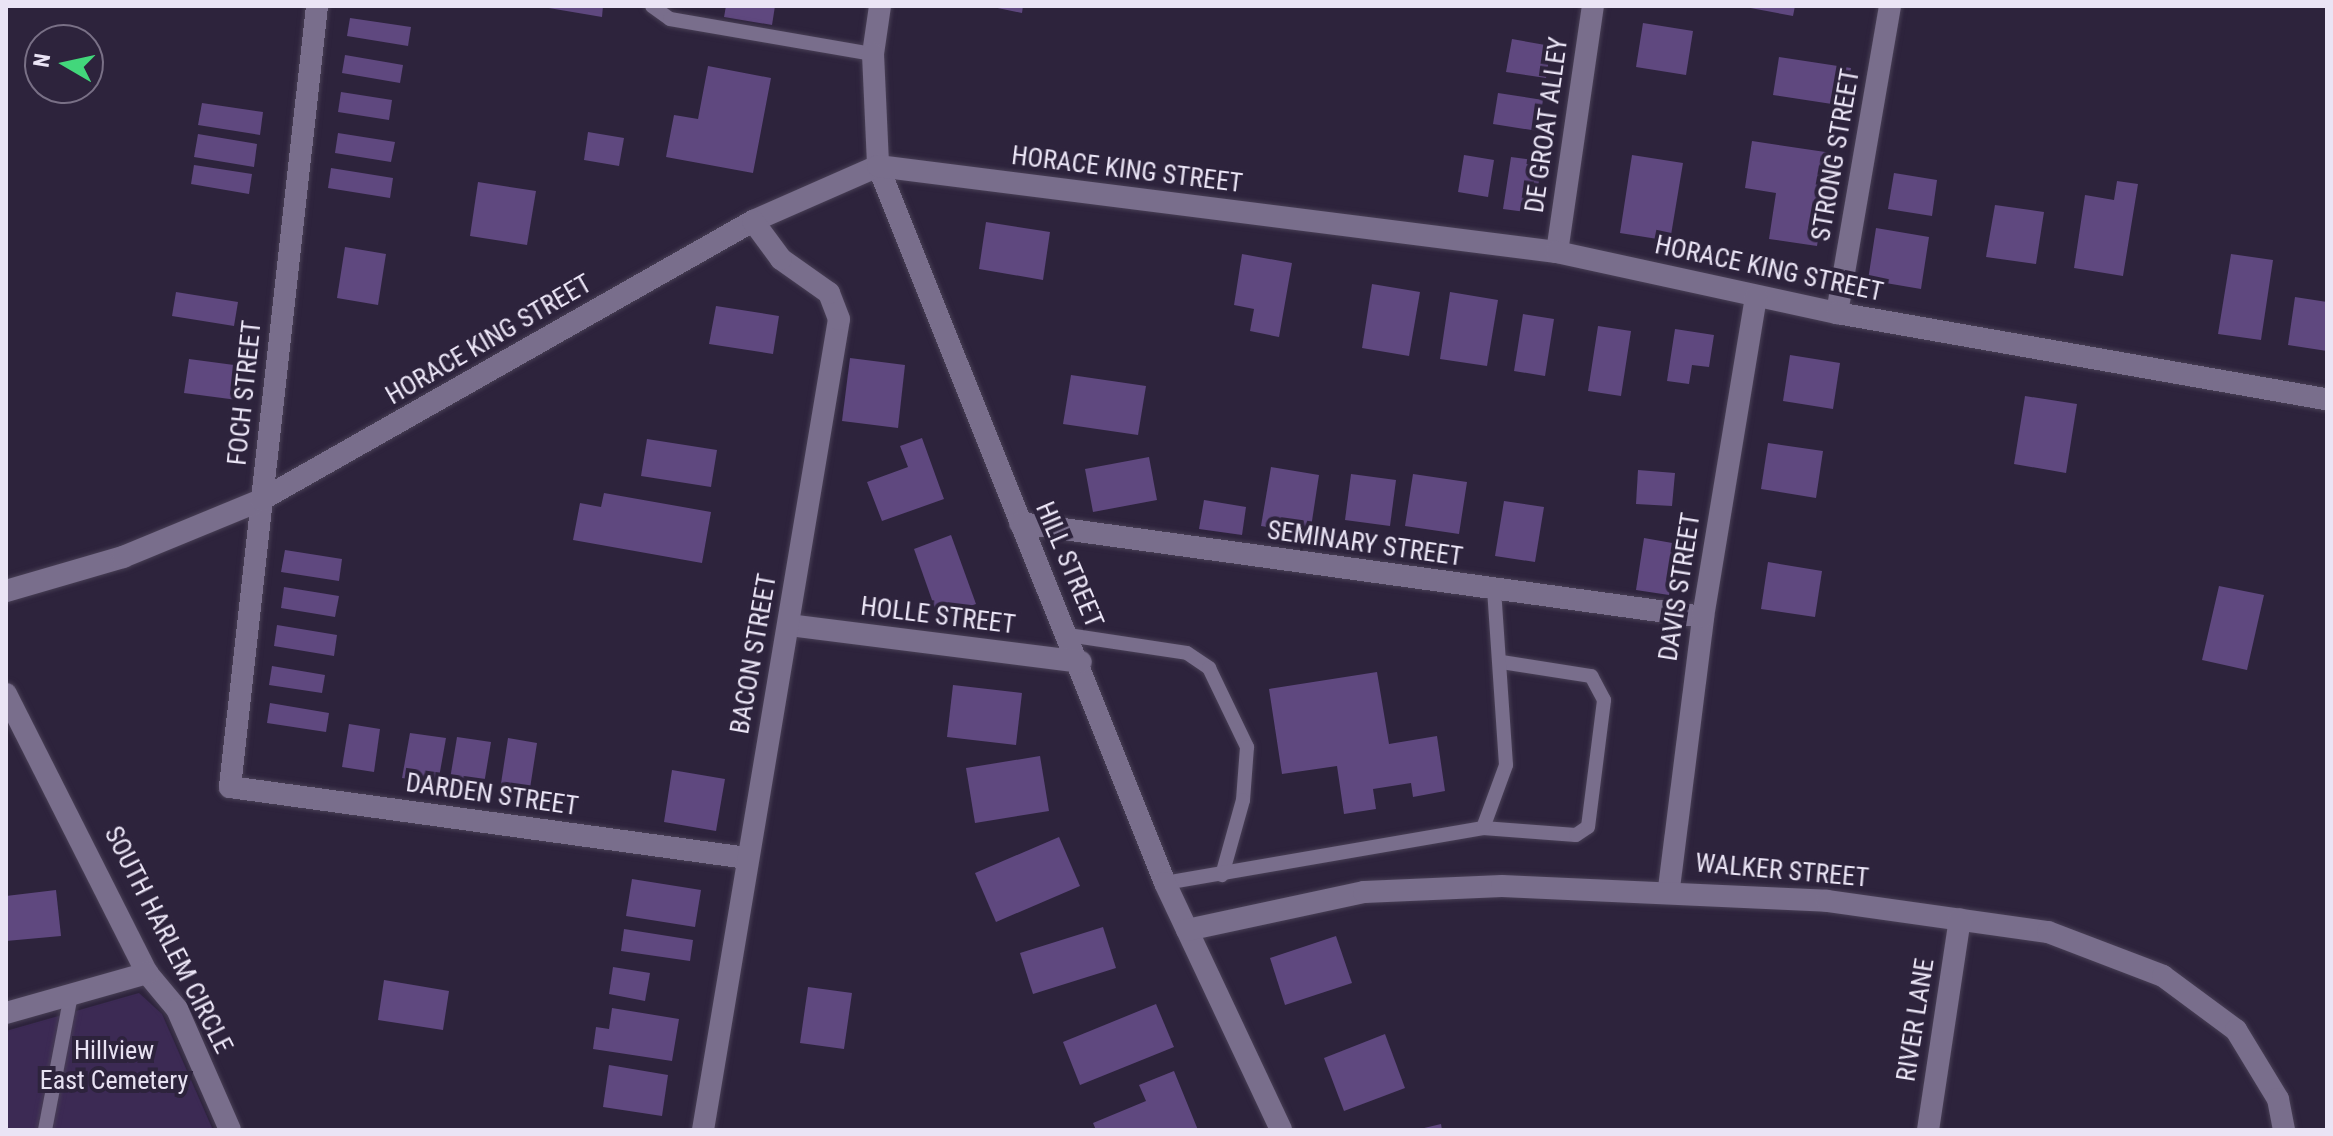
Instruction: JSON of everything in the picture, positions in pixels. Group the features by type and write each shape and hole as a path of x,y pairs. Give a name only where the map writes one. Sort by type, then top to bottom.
{"street":[{"name":"FOCH STREET","path":"230,787 317,6"},
{"name":"HILL STREET","path":"880,6 873,54 878,166 1020,523 1081,662 1165,883 1281,1130"},
{"name":"DE GROAT ALLEY","path":"1557,252 1593,6"},
{"name":"STRONG STREET","path":"1837,313 1890,6"},
{"name":"HORACE KING STREET","path":"6,591 123,557 261,500 753,221 878,166 1557,252 1837,313 2327,399"},
{"name":"BACON STREET","path":"703,1130 839,319 829,293 781,259 753,221"},
{"name":"DAVIS STREET","path":"1669,888 1703,617 1756,296"},
{"name":"SEMINARY STREET","path":"1020,523 1494,591 1703,617"},
{"name":"HOLLE STREET","path":"789,625 1081,662"},
{"name":"SOUTH HARLEM CIRCLE","path":"6,694 147,973 177,1009 230,1130"},
{"name":"DARDEN STREET","path":"230,787 747,858"},
{"name":"WALKER STREET","path":"1187,930 1364,892 1669,888 1960,919 2048,932 2163,976 2236,1030 2278,1099 2284,1130"},
{"name":"RIVER LANE","path":"1928,1130 1960,919"},
{"path":"6,1013 147,973"}],"lane":[{"path":"652,6 670,19 873,54"},
{"path":"1483,828 1506,765 1502,662 1494,591"},
{"path":"1068,635 1187,653 1209,668 1247,747 1243,800 1222,875"},
{"path":"1165,883 1483,828 1576,835 1588,827 1604,700 1591,676 1502,662"},
{"path":"45,1130 71,995"}],"green space":[{"name":"Hillview East Cemetery","path":"139,993 162,1014 213,1130 6,1130 6,1031"}],"building":[{"path":"537,6 603,6 602,17"},
{"path":"726,6 775,6 772,25 724,17"},
{"path":"988,6 1023,6 1022,13"},
{"path":"1740,6 1795,6 1793,16"},
{"path":"350,18 411,27 408,46 347,36"},
{"path":"1643,23 1693,31 1686,75 1636,67"},
{"path":"1512,39 1551,46 1546,78 1506,72"},
{"path":"345,55 403,65 400,83 342,73"},
{"path":"1779,57 1851,68 1845,106 1773,95"},
{"path":"708,66 771,78 753,173 666,157 674,115 698,119"},
{"path":"341,92 392,100 389,120 338,112"},
{"path":"1498,93 1543,100 1538,131 1493,124"},
{"path":"202,103 263,112 260,135 198,125"},
{"path":"588,132 624,138 619,166 584,160"},
{"path":"338,133 395,142 391,162 335,153"},
{"path":"198,134 257,144 254,167 194,157"},
{"path":"1752,141 1832,153 1817,246 1769,239 1776,193 1745,188"},
{"path":"1464,155 1494,160 1488,197 1458,192"},
{"path":"1632,155 1683,163 1670,241 1620,233"},
{"path":"1511,157 1542,161 1534,213 1503,209"},
{"path":"194,165 252,174 249,194 191,184"},
{"path":"331,168 393,178 390,198 328,188"},
{"path":"1894,173 1937,180 1932,216 1888,209"},
{"path":"2117,181 2138,184 2123,276 2074,268 2085,195 2114,200"},
{"path":"478,182 536,191 527,245 470,236"},
{"path":"1995,205 2044,212 2036,264 1986,257"},
{"path":"986,222 1050,232 1043,280 979,269"},
{"path":"1876,228 1929,237 1921,289 1868,280"},
{"path":"345,247 386,254 378,305 337,298"},
{"path":"1242,254 1292,263 1279,337 1250,331 1254,309 1234,305"},
{"path":"2231,254 2273,260 2261,340 2218,334"},
{"path":"1372,284 1420,292 1409,356 1362,348"},
{"path":"176,292 238,302 234,326 172,316"},
{"path":"1450,292 1498,300 1487,366 1440,359"},
{"path":"2295,297 2327,302 2327,351 2288,345"},
{"path":"716,306 779,316 773,354 709,344"},
{"path":"1523,314 1554,319 1545,376 1514,371"},
{"path":"1598,326 1631,331 1621,396 1588,391"},
{"path":"1675,329 1714,335 1709,367 1692,365 1689,384 1667,381"},
{"path":"1790,355 1840,363 1833,409 1783,401"},
{"path":"850,358 905,365 898,428 842,421"},
{"path":"189,359 249,367 245,401 184,393"},
{"path":"1071,375 1146,386 1138,435 1063,424"},
{"path":"2025,396 2077,404 2066,473 2014,464"},
{"path":"922,438 944,499 882,521 867,482 908,467 900,446"},
{"path":"647,439 717,450 711,487 641,476"},
{"path":"1768,443 1823,451 1816,498 1761,489"},
{"path":"1149,457 1157,500 1093,512 1085,469"},
{"path":"1271,467 1319,475 1310,534 1261,526"},
{"path":"1638,470 1675,473 1672,506 1636,504"},
{"path":"1351,474 1396,480 1390,526 1345,520"},
{"path":"1413,474 1467,482 1459,534 1405,526"},
{"path":"604,493 711,512 702,563 573,540 580,503 601,507"},
{"path":"1204,500 1246,507 1242,535 1199,529"},
{"path":"1504,501 1544,507 1535,562 1495,556"},
{"path":"951,535 976,604 938,617 914,549"},
{"path":"1644,538 1678,544 1669,595 1636,590"},
{"path":"285,550 342,559 339,581 281,572"},
{"path":"1768,562 1822,571 1815,617 1761,609"},
{"path":"2219,586 2264,595 2247,670 2202,660"},
{"path":"284,587 339,596 335,617 281,608"},
{"path":"277,625 337,635 334,656 274,646"},
{"path":"272,666 325,675 322,693 269,685"},
{"path":"1377,672 1389,744 1437,736 1445,791 1413,797 1411,783 1373,789 1376,809 1344,814 1337,766 1282,774 1269,689"},
{"path":"953,685 1022,693 1016,745 947,737"},
{"path":"270,703 329,713 326,732 267,723"},
{"path":"349,724 380,729 374,772 342,767"},
{"path":"410,733 446,738 438,783 402,778"},
{"path":"457,737 491,742 483,790 449,785"},
{"path":"508,738 537,743 529,795 500,790"},
{"path":"1040,756 1049,811 975,823 966,768"},
{"path":"672,770 725,779 716,831 664,822"},
{"path":"1059,837 1080,886 996,922 975,873"},
{"path":"632,879 701,890 695,927 626,916"},
{"path":"56,890 61,936 6,941 6,896"},
{"path":"1103,927 1116,968 1033,994 1020,953"},
{"path":"624,929 693,940 690,961 621,951"},
{"path":"1336,936 1352,983 1285,1005 1270,958"},
{"path":"613,967 650,973 645,1001 609,994"},
{"path":"384,980 449,991 443,1030 378,1020"},
{"path":"808,987 852,993 844,1049 800,1043"},
{"path":"1156,1004 1174,1047 1080,1085 1063,1042"},
{"path":"612,1008 679,1019 672,1061 593,1049 596,1027 609,1029"},
{"path":"1385,1034 1405,1088 1344,1111 1324,1058"},
{"path":"609,1065 668,1075 662,1116 603,1107"},
{"path":"1174,1071 1198,1130 1096,1130 1093,1123 1146,1101 1139,1085"},
{"path":"1441,1124 1442,1130 1420,1130 1420,1129"}]}
